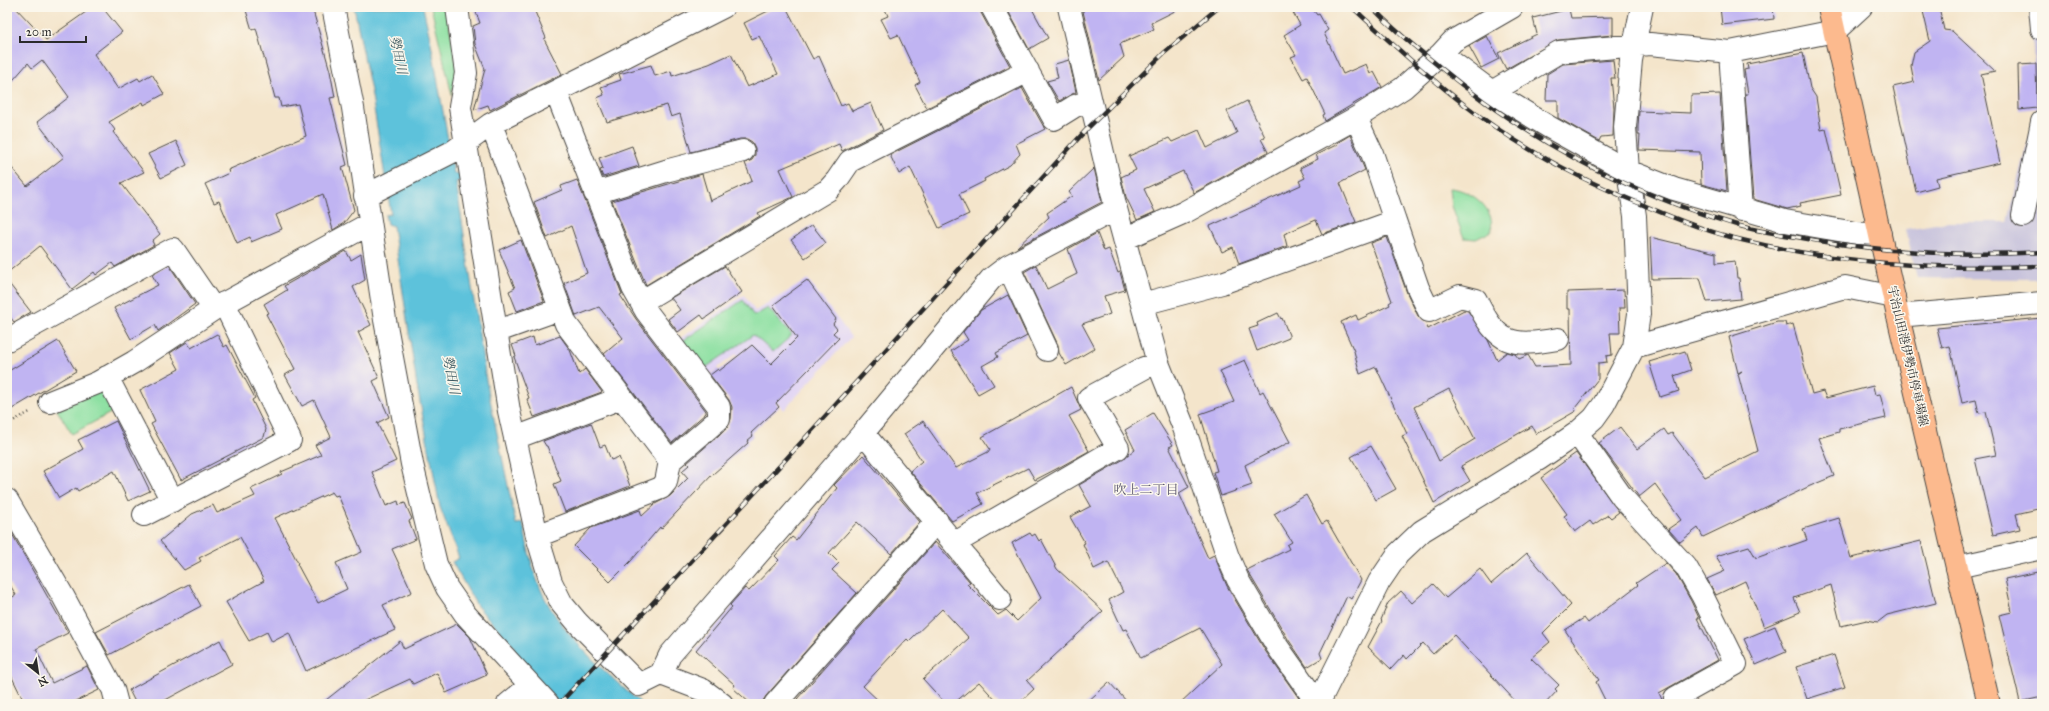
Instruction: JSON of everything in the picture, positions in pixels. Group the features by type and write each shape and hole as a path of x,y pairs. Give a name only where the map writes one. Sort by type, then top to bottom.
{"main road":[{"name":"宇治山田港伊勢市停車場線","path":"1829,7 1896,306 1989,704"}],"street":[{"path":"333,7 371,193 369,224 384,320 412,464 436,564 447,588 465,614 548,704"},
{"path":"457,7 466,73 460,107 460,146 480,222 496,332 515,438 537,536 551,582 562,604 577,622 639,685 661,674 670,655 862,433 991,279 1008,266 1116,209"},
{"path":"371,193 460,146 491,124 723,7"},
{"path":"992,7 1054,119 1075,106 1090,101"},
{"path":"1069,7 1116,209 1158,363 1184,428 1235,575 1277,646 1318,704 1379,582 1398,554 1422,531 1539,459 1578,433 1594,418 1604,404 1634,347 1639,314 1635,216 1628,171 1625,127 1627,87 1642,7"},
{"path":"1124,239 1185,212 1356,118 1403,88 1453,42 1512,7"},
{"path":"1492,92 1560,52 1650,44 1730,52 1835,31 1861,7"},
{"path":"2040,7 2042,29"},
{"path":"1730,52 1741,210"},
{"path":"1441,54 1492,92 1549,127 1628,171 1674,189 1726,202 1741,210 1813,226 1880,234"},
{"path":"642,302 828,190 850,161 1028,71"},
{"path":"537,536 661,488 666,482 670,461 719,419 719,407 646,311 633,288 556,92"},
{"path":"1356,118 1372,152 1418,288 1429,311 1460,296 1476,300 1482,313 1496,332 1509,341 1530,344 1558,339"},
{"path":"2022,216 2042,122"},
{"path":"491,124 566,324 670,461"},
{"path":"595,193 669,170 744,151"},
{"path":"1142,304 1222,283 1395,221"},
{"path":"50,402 107,377 134,362 219,306 369,224"},
{"path":"7,340 173,249 219,306 290,440 144,515"},
{"path":"1008,266 1047,350"},
{"path":"1634,347 1845,287 1896,306 2042,303"},
{"path":"496,332 560,309"},
{"path":"955,543 1118,448 1089,398 1144,368 1158,363"},
{"path":"107,377 172,501"},
{"path":"515,438 621,398"},
{"path":"862,433 937,521 1000,599"},
{"path":"1578,433 1622,496 1686,567 1702,595 1736,664 1675,698 1678,704"},
{"path":"7,500 64,596 113,689 117,704"},
{"path":"775,704 937,521"},
{"path":"1957,567 2042,548"},
{"path":"661,674 703,690 722,704"},
{"path":"508,704 530,686"}],"path":[{"path":"7,424 50,402"}],"shaded area":[{"path":"2042,7 2042,279 1917,278 1906,229 1947,222 2008,222 2022,161 2037,114 2031,17"},
{"path":"808,279 851,337 784,410 736,354 706,377 676,341 744,295 755,311"}],"green space":[{"path":"431,7 446,7 457,66 452,95"},
{"path":"1450,188 1469,194 1485,207 1489,213 1492,231 1476,239 1464,238 1452,206"},
{"path":"743,300 754,316 768,308 792,335 773,352 753,335 705,368 681,342"},
{"path":"93,391 106,394 114,411 72,434 57,410"}],"water":[{"name":"勢田川","path":"354,7 423,7 431,43 454,174 461,173 463,180 456,182 486,380 516,524 523,523 536,577 547,602 557,618 583,650 642,704 560,704 512,655 514,647 477,606 452,562 459,558 440,507 417,386 393,226 387,224 385,215 391,214 372,96"}],"building":[{"path":"7,7 15,7 46,40 93,7 102,7 122,32 94,54 118,89 138,78 140,81 152,74 164,94 144,105 143,102 109,122 115,130 113,132 144,172 121,183 160,234 152,241 154,245 115,267 112,263 96,275 94,272 72,289 40,246 7,273 7,162 27,186 64,157 37,122 69,97 42,60 32,68 28,63 7,87"},
{"path":"245,7 312,7 330,71 335,97 330,98 347,165 342,167 354,210 344,223 333,230 323,194 276,215 282,229 251,242 250,237 237,243 219,201 214,203 205,184 229,173 228,170 306,136 298,104 281,107 279,98 275,98 256,28 252,30"},
{"path":"474,7 533,7 546,38 544,39 562,74 490,110 488,105 474,110 485,69 475,44 473,26 480,23"},
{"path":"776,7 786,7 813,59 819,56 841,106 848,103 852,111 871,103 883,130 842,151 839,144 780,169 793,197 758,213 760,216 646,285 612,201 702,174 710,201 752,181 745,163 752,160 755,155 755,148 752,142 747,139 740,139 691,152 680,114 671,117 667,105 607,122 597,98 604,95 601,87 621,80 619,74 651,65 655,76 671,71 672,76 709,64 731,54 747,87 778,74 759,36 752,39 744,23"},
{"path":"884,7 980,7 981,13 1010,66 927,108 915,85 920,82 898,35 891,38 881,19 888,16"},
{"path":"1006,7 1031,7 1048,38 1029,49"},
{"path":"1082,7 1183,7 1151,23 1154,29 1120,44 1124,57 1099,80"},
{"path":"1290,7 1311,7 1317,15 1319,14 1328,30 1324,33 1343,74 1366,64 1370,74 1374,72 1382,87 1325,121 1323,115 1325,114 1307,77 1303,79 1291,57 1296,55 1284,35 1300,25"},
{"path":"1720,7 1773,7 1774,19 1722,25"},
{"path":"1922,7 1939,7 1944,30 1952,31 1995,71 1981,74 2000,163 1936,178 1938,186 1916,192 1893,87 1914,82 1911,66 1914,52 1930,41"},
{"path":"1569,9 1571,18 1613,17 1613,35 1558,40 1506,69 1498,53 1537,34 1533,18"},
{"path":"1487,36 1499,59 1481,68 1469,46"},
{"path":"1803,53 1810,88 1816,97 1821,130 1826,129 1841,195 1800,203 1801,206 1787,209 1753,199 1745,94 1748,94 1744,70 1748,69 1747,64"},
{"path":"1069,60 1076,92 1059,101 1047,81 1058,78 1055,64"},
{"path":"1613,60 1615,78 1611,78 1614,108 1613,136 1601,137 1599,141 1558,118 1558,100 1546,100 1547,74 1563,64"},
{"path":"2036,64 2037,108 2019,110 2018,65"},
{"path":"1022,88 1045,129 1016,144 1020,154 1010,165 984,179 985,181 959,194 969,214 939,228 910,167 899,174 890,155"},
{"path":"1720,94 1727,191 1701,184 1700,152 1639,150 1639,111 1691,113 1691,95"},
{"path":"1247,101 1265,137 1261,139 1268,152 1194,193 1183,171 1144,189 1155,212 1137,220 1126,197 1121,177 1136,170 1129,156 1169,138 1172,142 1199,130 1207,148 1237,133 1227,111"},
{"path":"1350,135 1365,170 1340,183 1356,222 1322,234 1316,220 1284,234 1287,246 1239,264 1233,247 1222,252 1210,226 1301,185 1299,181 1305,178 1300,168 1318,159 1316,155 1338,144 1337,143"},
{"path":"176,141 187,165 161,178 148,154"},
{"path":"632,146 639,166 603,177 600,170 603,169 599,158"},
{"path":"1094,168 1102,202 1017,247 1049,217 1047,213 1072,196 1069,192"},
{"path":"577,180 622,294 620,295 636,319 706,411 706,413 672,443 604,354 623,338 599,307 576,316 564,283 587,273 571,226 547,238 534,202 562,190 561,186"},
{"path":"812,225 826,243 805,258 791,240"},
{"path":"1097,233 1104,251 1109,249 1118,273 1120,272 1125,290 1104,296 1110,314 1082,324 1095,348 1066,365 1059,353 1058,345 1024,272 1036,265 1047,289 1077,274 1068,249"},
{"path":"1387,237 1407,293 1418,316 1425,322 1428,329 1464,310 1468,311 1488,340 1497,360 1507,352 1515,354 1519,359 1528,355 1535,367 1571,365 1570,309 1567,309 1567,292 1624,290 1625,308 1619,308 1620,333 1610,333 1612,355 1606,356 1607,362 1598,363 1598,379 1575,408 1576,411 1536,434 1532,426 1461,466 1470,481 1434,503 1402,436 1407,434 1376,367 1360,374 1354,351 1341,322 1356,315 1358,320 1390,305 1389,303 1392,301 1371,243","holes":["1449,389 1475,439 1439,461 1414,407"]},
{"path":"1650,237 1716,253 1716,263 1735,261 1737,278 1739,278 1741,299 1707,302 1700,278 1652,279"},
{"path":"521,240 544,301 517,311 509,291 515,288 499,250"},
{"path":"346,251 351,260 361,254 365,280 353,287 371,325 358,332 379,378 373,381 389,417 377,423 396,461 372,472 386,506 398,501 399,505 405,503 412,519 409,521 416,539 392,549 412,592 383,605 395,630 306,671 289,633 272,642 267,632 249,641 226,602 264,581 240,537 199,558 201,561 184,570 160,541 192,514 213,505 217,513 255,496 251,489 282,474 281,472 321,455 315,445 331,437 314,400 302,406 285,375 295,369 266,314 269,313 264,304 287,290 284,286","holes":["332,492 335,496 338,495 362,552 336,563 347,589 318,603 275,518"]},
{"path":"169,265 195,304 158,331 155,325 131,339 114,308 158,285 152,275"},
{"path":"725,266 742,292 704,319 701,315 678,332 668,319 680,310 671,298"},
{"path":"807,280 836,319 833,324 837,329 833,333 839,338 776,403 779,407 751,433 753,436 747,441 748,443 713,474 661,529 660,527 631,561 610,582 574,546 591,528 640,510 642,516 655,504 670,496 688,478 682,471 689,465 687,463 727,428 731,419 732,407 729,400 710,375 718,369 719,371 752,345 771,364 797,338 773,305"},
{"path":"7,281 31,312 14,322 7,313"},
{"path":"1008,295 1027,336 996,353 998,357 982,366 994,385 978,394 951,351 968,340 963,332 981,310"},
{"path":"1278,313 1281,319 1282,318 1289,338 1257,351 1249,329 1258,326 1257,323"},
{"path":"2042,318 2042,508 2016,514 2020,529 1993,535 1975,459 1996,455 1986,412 1979,413 1976,400 1962,403 1950,346 1942,348 1937,328"},
{"path":"1777,322 1785,322 1786,326 1793,324 1812,394 1823,391 1826,398 1873,386 1875,395 1880,394 1886,418 1839,429 1839,432 1819,438 1834,476 1703,537 1698,528 1680,542 1668,529 1681,520 1655,484 1639,497 1599,443 1620,427 1637,449 1664,429 1668,435 1672,433 1705,477 1758,451 1738,374 1742,371 1738,373 1729,337"},
{"path":"217,334 224,347 227,345 255,398 252,400 266,429 264,437 181,480 151,424 155,422 140,390 179,369 170,353 187,342 191,348"},
{"path":"560,336 570,350 579,374 585,369 602,392 534,417 527,399 529,398 514,357 516,356 512,345 533,337 535,345"},
{"path":"58,341 76,371 7,412 7,372"},
{"path":"1685,351 1691,370 1674,376 1679,391 1660,397 1649,362"},
{"path":"1245,360 1260,393 1263,391 1290,442 1245,465 1252,485 1221,496 1213,472 1217,471 1200,414 1234,402 1220,371"},
{"path":"1071,387 1081,410 1069,416 1089,451 1060,467 1035,480 1028,468 977,493 983,504 952,521 910,471 922,461 904,434 923,421 956,468 988,452 990,449 982,437"},
{"path":"1153,413 1173,445 1169,447 1189,487 1179,493 1208,558 1214,555 1227,586 1266,652 1303,704 1179,704 1222,664 1200,628 1141,658 1126,629 1123,630 1109,600 1123,592 1108,562 1094,569 1083,544 1085,543 1070,517 1091,506 1079,485 1124,459 1135,450 1125,430"},
{"path":"116,421 150,491 128,501 114,471 78,491 76,488 59,498 43,471 83,449 78,440"},
{"path":"591,423 600,447 605,445 611,460 619,457 630,486 565,512 554,484 561,481 547,446 543,441"},
{"path":"1371,446 1396,489 1376,500 1351,457"},
{"path":"1576,453 1619,512 1611,518 1608,515 1593,525 1590,521 1575,532 1564,516 1567,514 1541,478"},
{"path":"863,455 920,522 891,554 857,522 829,553 839,563 832,570 857,593 766,696 761,704 751,704 733,688 735,685 696,650 732,607 730,605 745,588 749,591 779,560 775,556 792,537 796,540 837,488 834,485"},
{"path":"1306,495 1322,524 1327,521 1361,580 1351,599 1347,596 1320,653 1322,658 1307,667 1288,639 1247,570 1289,549 1287,545 1292,542 1274,514"},
{"path":"1839,518 1851,558 1921,541 1936,603 1887,615 1878,622 1867,620 1841,626 1831,585 1794,598 1800,612 1764,627 1745,581 1716,595 1707,579 1725,571 1716,556 1749,546 1756,558 1807,540 1803,529"},
{"path":"7,525 68,633 36,649 52,683 87,666 99,690 70,704 25,704 7,667 7,600 16,595 7,580"},
{"path":"1030,533 1032,536 1035,534 1039,541 1041,539 1057,569 1103,611 1027,681 1034,689 1018,704 999,704 979,682 953,704 946,704 923,679 969,638 942,609 909,641 907,639 863,686 882,704 802,704 797,699 935,542 970,582 967,584 998,615 1006,610 1017,621 1041,598 1012,543"},
{"path":"1527,553 1571,605 1543,633 1550,642 1531,658 1559,685 1555,689 1557,691 1545,704 1518,704 1454,635 1433,654 1423,643 1407,659 1404,655 1391,669 1368,647 1382,621 1381,620 1388,603 1401,591 1412,603 1433,584 1446,598 1480,569 1491,584"},
{"path":"1666,563 1676,574 1691,601 1699,618 1697,618 1718,660 1659,693 1664,704 1607,704 1596,682 1599,680 1565,630 1584,618 1588,623 1638,585 1636,583"},
{"path":"2042,571 2042,697 2020,702 1999,615 2012,612 2005,579"},
{"path":"189,584 201,606 109,655 96,632"},
{"path":"457,624 470,637 487,675 446,693 437,673 413,684 410,679 356,704 321,704 400,641 404,649"},
{"path":"1775,626 1786,652 1756,665 1744,639"},
{"path":"220,640 232,664 158,704 136,704 129,690"},
{"path":"1834,655 1845,687 1807,699 1796,667"},
{"path":"1109,682 1129,704 1085,704"}],"railway":[{"path":"559,704 787,458 1086,130 1164,53 1219,7"},
{"path":"1352,7 1439,85 1476,114 1512,139 1585,179 1690,224 1729,237 1816,255 1853,260 1929,266 2042,266"},
{"path":"1372,7 1397,31 1441,68 1510,119 1546,142 1621,181 1699,213 1753,229 1854,246 1916,252 1979,254 2042,252"}],"district":[{"name":"吹上二丁目","path":"1146,490"}]}
